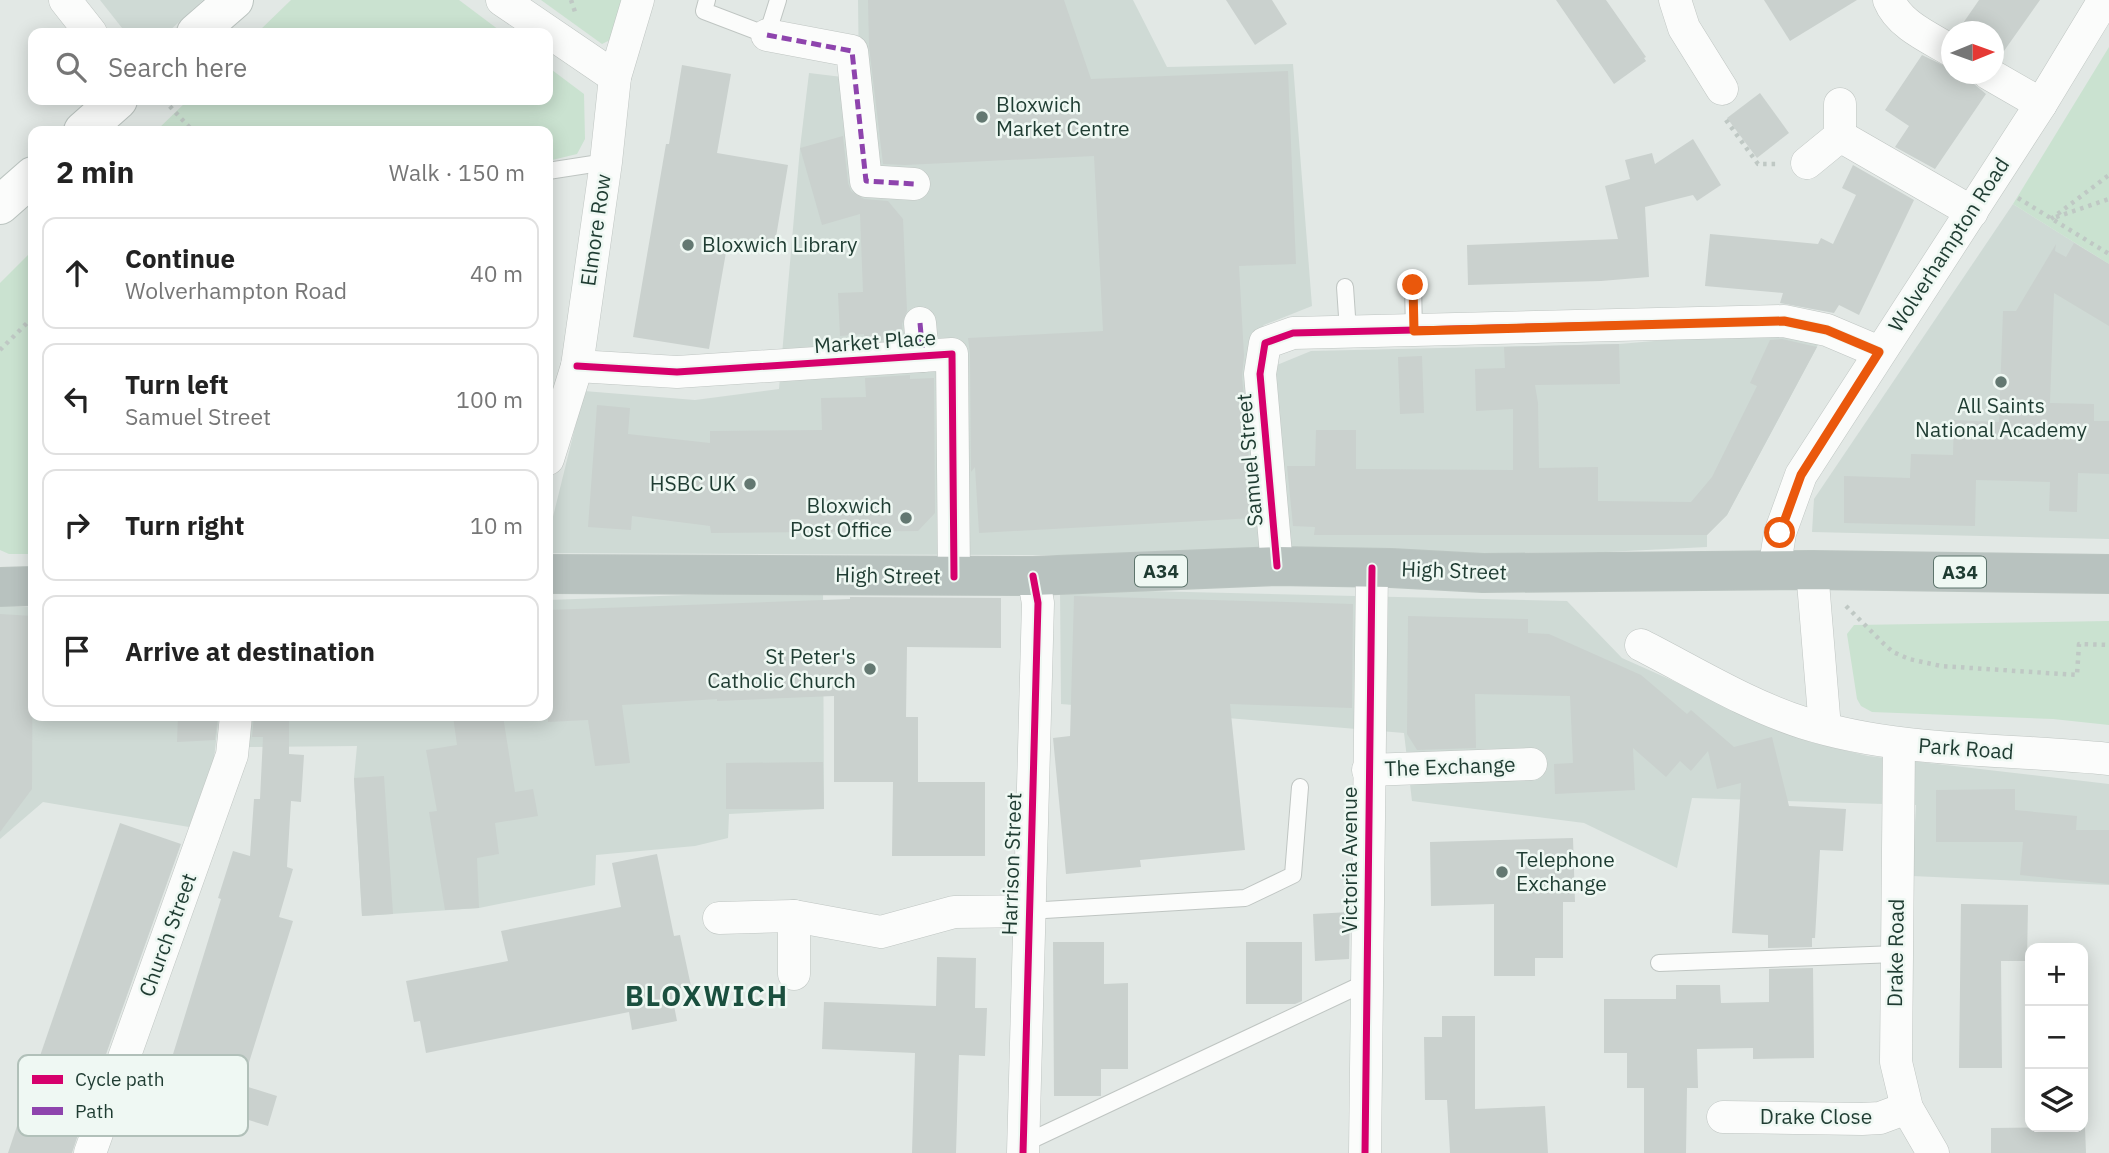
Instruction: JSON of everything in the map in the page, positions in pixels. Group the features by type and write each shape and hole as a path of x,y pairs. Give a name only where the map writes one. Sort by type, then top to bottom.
{"highway":[{"name":"High Street","path":"553,574 954,577 1035,590 1276,566 1483,573 1812,570 2109,574"},
{"path":"0,587 28,586"}],"main road":[{"path":"202,28 234,0"},
{"path":"89,126 112,105"},
{"path":"0,205 28,180"}],"street":[{"path":"65,0 87,28"},
{"path":"502,0 543,28"},
{"name":"Elmore Row","path":"553,444 578,366 615,77 638,0"},
{"path":"1675,0 1684,28 1722,89"},
{"path":"1889,0 1893,10 1914,29 1941,45"},
{"name":"Wolverhampton Road","path":"1774,571 1780,533 1801,475 1972,212 2104,0"},
{"path":"767,34 852,51 866,181 914,184"},
{"path":"553,35 615,77"},
{"path":"2004,83 2040,104"},
{"path":"1840,104 1840,136"},
{"path":"1807,163 1840,136"},
{"path":"1840,136 1972,212"},
{"name":"Samuel Street","path":"1276,566 1260,374 1265,343 1293,332 1784,321 1827,330 1879,352"},
{"path":"920,323 923,356"},
{"name":"Market Place","path":"578,366 677,372 952,354 954,577"},
{"name":"Victoria Avenue","path":"1365,1153 1372,568"},
{"path":"1812,570 1825,728"},
{"name":"Harrison Street","path":"1023,1149 1035,590"},
{"name":"Park Road","path":"1641,645 1693,657 1775,712 1825,728 1899,744 2109,759"},
{"name":"Church Street","path":"125,1055 232,755 235,721"},
{"name":"Drake Road","path":"1899,744 1896,1062 1907,1108 1933,1153"},
{"name":"The Exchange","path":"1368,770 1531,764"},
{"path":"719,918 794,916 881,932 954,912 1028,911"},
{"path":"794,916 794,974"},
{"name":"Drake Close","path":"1723,1117 1862,1119 1880,1118 1907,1108"},
{"name":"Church Street","path":"90,1153 96,1136"}],"lane":[{"path":"707,0 704,11 767,34 778,0"},
{"path":"553,171 606,162"},
{"path":"1413,285 1414,331"},
{"path":"1345,287 1348,331"},
{"path":"1028,911 1245,898 1293,875 1300,787"},
{"path":"1660,963 1896,954"},
{"path":"1023,1149 1367,982"}],"path":[{"path":"1722,89 1723,116 1758,164 1807,163"},
{"path":"169,105 188,126"},
{"path":"2052,219 2109,175"},
{"path":"1991,181 2109,254"},
{"path":"2052,219 2109,200"},
{"path":"0,350 28,322"},
{"path":"1812,570 1884,645 1901,656 1925,664 2077,675 2080,644 2109,645"}],"shaded area":[{"path":"100,0 203,0 172,28 122,28"},
{"path":"858,0 1133,0 1167,67 1293,64 1312,306 1264,325 1251,339 1262,556 553,553 553,517 584,391 695,400 779,389 809,73 859,79"},
{"name":"All Saints National Academy","path":"2013,204 2109,264 2109,539 1812,532 1814,499"},
{"path":"1772,331 1819,343 1727,515 1707,535 1707,547 1606,552 1292,555 1271,391 1272,367 1311,351 1619,344"},
{"path":"1060,589 1567,601 1622,658 1810,742 1868,756 2109,784 2109,885 1912,876 1916,805 1692,798 1677,868 1584,823 1412,801 1404,733 1061,704"},
{"path":"823,590 824,809 729,814 728,838 695,846 596,855 595,885 479,908 362,916 354,778 357,746 248,747 252,721 553,721 553,600"},
{"path":"0,606 28,607 28,721 218,721 214,758 189,827 43,802 0,839"}],"green space":[{"path":"291,0 459,0 496,28 262,28"},
{"path":"541,0 621,0 612,39 602,44"},
{"path":"2109,47 2109,264 2013,204"},
{"path":"553,71 584,94 585,139 577,154 553,160 553,126 161,126 183,105 553,105"},
{"path":"28,255 28,554 9,554 0,550 0,283"},
{"path":"2109,621 2109,725 2053,719 1872,712 1861,706 1857,699 1847,634 1854,625"}],"building":[{"path":"868,0 1064,0 1091,79 1288,71 1296,264 1239,266 1244,356 1242,376 1254,518 979,533 975,467 971,472 968,338 1103,331 1094,156 883,164 869,46"},
{"path":"1226,0 1272,0 1287,24 1255,45"},
{"path":"1556,0 1606,0 1646,57 1646,61 1614,84"},
{"path":"1764,0 1857,0 1790,41"},
{"path":"1979,0 2040,0 2004,51 2004,21 1965,21"},
{"path":"1922,55 1941,64 1941,84 1974,84 1986,94 1935,169 1895,147 1909,126 1885,110"},
{"name":"Bloxwich Library","path":"682,65 731,74 717,153 788,165 774,249 728,241 709,349 633,337"},
{"path":"1760,93 1789,133 1757,158 1727,118"},
{"path":"843,136 851,191 864,199 888,201 903,219 907,311 902,324 903,339 864,341 864,334 840,336 838,293 863,292 860,214 822,225 800,148"},
{"path":"1693,139 1721,185 1697,201 1693,195 1645,207 1649,277 1468,285 1467,245 1618,239 1605,186 1630,179 1625,160 1652,153 1655,164"},
{"path":"1853,165 1914,200 1859,315 1839,305 1834,313 1780,303 1783,293 1705,286 1710,234 1818,244 1821,238 1833,244 1856,195 1842,188"},
{"path":"2074,243 2109,264 2109,326 2054,293 2050,403 2094,404 2094,421 2109,421 2109,474 2078,473 2077,512 2049,511 2050,482 1976,480 1975,526 1844,523 1844,476 1910,478 1911,454 1953,455 1954,420 1999,422 2003,311 2016,311 2056,244 2055,251 2066,257"},
{"path":"1782,339 1817,347 1727,515 1707,535 1314,535 1315,527 1293,526 1287,466 1315,466 1316,430 1356,430 1356,469 1513,470 1513,409 1476,411 1475,369 1505,368 1504,347 1619,344 1620,384 1535,385 1538,403 1539,468 1598,467 1598,501 1691,502 1712,477 1757,386 1750,383 1770,340"},
{"path":"1422,356 1424,413 1400,414 1398,357"},
{"path":"910,375 910,379 934,378 935,513 918,531 711,533 710,526 632,516 631,530 588,527 597,405 630,408 628,434 710,443 710,431 822,430 821,398 866,397 865,378"},
{"path":"1074,596 1353,604 1352,708 1230,704 1245,850 1140,860 1141,867 1066,874 1053,738 1070,736"},
{"path":"1001,598 1001,648 907,647 906,717 918,717 918,782 985,782 985,856 892,856 893,782 834,782 834,696 622,705 630,763 595,766 588,720 548,722 553,721 553,610 850,599"},
{"path":"0,614 28,616 28,721 32,721 32,789 0,832"},
{"path":"1408,616 1528,619 1528,633 1549,634 1641,675 1687,714 1691,710 1734,747 1772,737 1789,806 1846,809 1843,851 1820,850 1815,938 1812,938 1812,947 1768,948 1768,935 1732,933 1741,783 1717,789 1708,751 1691,771 1680,761 1666,777 1633,748 1635,790 1555,794 1554,764 1573,763 1570,696 1475,694 1476,748 1417,750 1407,734"},
{"path":"178,721 217,721 215,740 177,742"},
{"path":"254,721 289,721 289,754 304,755 301,802 291,801 287,867 293,869 279,917 293,921 248,1066 248,1055 173,1055 233,851 250,856 254,799 260,799 263,737 252,737"},
{"path":"454,721 504,721 515,792 533,789 538,816 495,823 499,854 477,858 479,908 445,910 429,812 437,811 426,750 457,745"},
{"path":"823,762 824,809 726,809 726,763"},
{"path":"384,776 393,914 362,916 354,778"},
{"path":"2015,789 2015,810 2077,816 2076,830 2109,830 2109,884 2020,875 2023,842 1936,842 1936,790"},
{"path":"120,823 181,844 106,1055 40,1055"},
{"name":"Telephone Exchange","path":"1573,838 1575,902 1563,902 1563,958 1535,958 1535,976 1494,976 1494,904 1431,906 1430,842"},
{"path":"657,854 674,936 680,935 691,986 671,990 677,1021 632,1030 629,1012 426,1053 420,1021 414,1022 406,981 508,961 501,931 621,907 612,863"},
{"path":"1961,904 2028,905 2025,961 2001,961 2002,1068 1959,1068"},
{"path":"1350,912 1349,959 1315,961 1313,914"},
{"path":"1053,942 1104,942 1104,984 1128,983 1128,1069 1101,1069 1101,1096 1054,1096"},
{"path":"1246,942 1302,942 1302,1001 1295,1004 1246,1004"},
{"path":"937,957 976,958 975,1008 987,1008 985,1056 959,1055 956,1153 912,1153 915,1053 822,1049 824,1002 936,1006"},
{"path":"1813,968 1814,1058 1753,1059 1753,1048 1697,1049 1698,1088 1687,1088 1686,1153 1644,1153 1644,1088 1627,1088 1627,1053 1604,1053 1604,999 1676,999 1676,985 1720,985 1721,1003 1769,1002 1769,969"},
{"path":"1442,1016 1475,1016 1475,1109 1545,1106 1548,1153 1450,1153 1447,1100 1425,1100 1424,1037 1442,1037"},
{"path":"248,1087 277,1096 268,1126 248,1120"},
{"path":"18,1123 18,1136 78,1136 72,1153 8,1153"},
{"path":"1991,1128 2025,1128 2025,1132 2085,1132 2086,1153 1991,1153"}],"marked path":[{"path":"767,35 852,51 866,181 914,184"},
{"path":"920,323 923,356"}],"cycle path":[{"path":"1277,566 1260,374 1265,343 1293,333 1784,321 1827,330 1879,352"},
{"path":"577,366 677,372 952,354 954,577"},
{"path":"1365,1153 1372,568"},
{"path":"1023,1153 1038,603 1033,576"}],"place":[{"name":"Bloxwich Market Centre","path":"982,117"},
{"name":"Bloxwich Library","path":"688,245"},
{"name":"All Saints National Academy","path":"2001,382"},
{"name":"HSBC UK","path":"750,484"},
{"name":"Bloxwich Post Office","path":"906,518"},
{"name":"St Peter's Catholic Church","path":"870,669"},
{"name":"Telephone Exchange","path":"1502,872"}],"district":[{"name":"BLOXWICH","path":"707,996"}],"route":[{"path":"1413,285 1414,331 1784,321 1827,330 1879,352 1801,475 1780,533"}]}
